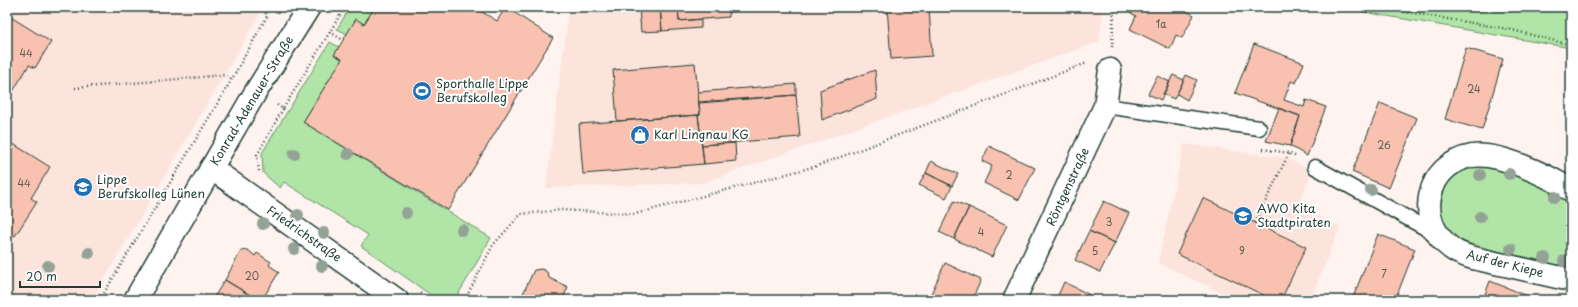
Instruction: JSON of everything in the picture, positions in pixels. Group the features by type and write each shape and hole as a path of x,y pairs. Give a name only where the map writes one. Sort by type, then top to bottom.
{"street":[{"name":"Konrad-Adenauer-Straße","path":"135,300 255,93 309,7"},
{"name":"Röntgenstraße","path":"1014,300 1105,106 1110,70"},
{"name":"Auf der Kiepe","path":"1571,190 1557,182 1504,159 1473,156 1452,163 1437,177 1430,194 1428,212 1436,234 1451,249 1474,258 1571,280"},
{"name":"Friedrichstraße","path":"211,168 397,300"}],"lane":[{"path":"1105,106 1259,128"},
{"path":"1315,167 1436,234"}],"path":[{"path":"100,300 232,79 267,16 263,7"},
{"path":"259,173 257,155 345,7"},
{"path":"465,300 493,246 521,214 562,210 635,214 817,166 1093,60 1110,70 1114,7"},
{"path":"1376,7 1508,29 1571,45"},
{"path":"330,32 343,40"},
{"path":"75,88 224,75 283,109"},
{"path":"1256,223 1289,152"},
{"path":"419,291 431,300"}],"shaded area":[{"name":"Lippe Berufskolleg Lünen","path":"7,7 255,7 260,14 92,300 7,300"},
{"path":"569,7 1104,7 1099,42 703,183 546,188"},
{"name":"AWO Kita Stadtpiraten","path":"1184,144 1287,158 1312,172 1297,206 1340,227 1310,300 1237,300 1158,263"}],"green space":[{"path":"350,7 375,7 364,24 347,34 337,29"},
{"path":"1335,7 1571,7 1571,48"},
{"path":"330,42 339,47 335,55 342,59 303,122 491,238 455,300 438,300 361,246 368,235 284,182 280,188 263,173 262,153"},
{"path":"1472,164 1499,165 1571,201 1571,271 1453,239 1440,223 1437,205 1441,189 1451,174"}],"building":[{"name":"Sporthalle Lippe Berufskolleg","path":"375,7 474,7 497,21 506,7 553,38 448,210 303,122 342,59 334,55 356,19 364,24"},
{"path":"639,7 660,7 662,31 641,32"},
{"path":"660,7 678,7 679,21 701,19 701,28 662,31"},
{"path":"678,7 729,7 729,17 679,21"},
{"path":"887,7 929,7 932,56 891,59"},
{"path":"1133,7 1179,7 1194,15 1182,38 1176,35 1170,49 1130,29 1136,16 1131,13"},
{"path":"9,16 51,42 35,68 29,65 7,101 7,19"},
{"path":"1254,44 1304,63 1296,83 1291,81 1284,100 1304,107 1306,100 1326,107 1307,156 1290,146 1300,116 1235,93"},
{"path":"1466,48 1503,59 1482,130 1445,119"},
{"path":"695,63 700,115 617,121 613,70"},
{"path":"875,70 877,99 822,120 820,90"},
{"path":"1173,75 1184,80 1174,99 1163,94"},
{"path":"1186,75 1197,80 1187,100 1177,94"},
{"path":"1157,76 1170,82 1161,100 1148,94"},
{"path":"796,84 796,95 698,102 698,92"},
{"path":"796,95 800,137 702,145 698,115 700,115 699,103"},
{"path":"1380,103 1417,118 1389,188 1352,172"},
{"path":"1279,108 1300,116 1290,146 1266,141"},
{"name":"Karl Lingnau KG","path":"698,115 704,164 583,174 579,124"},
{"path":"7,140 50,167 31,198 37,202 15,236 7,231"},
{"path":"735,143 736,161 704,164 702,145"},
{"path":"989,146 1035,168 1019,200 984,183 992,166 982,161"},
{"path":"931,161 958,174 952,186 926,173"},
{"path":"926,173 952,186 946,198 919,185"},
{"path":"1203,198 1306,247 1281,300 1274,300 1177,254"},
{"path":"954,201 969,207 954,239 939,232"},
{"path":"1104,201 1129,213 1115,243 1089,231"},
{"path":"969,207 1007,225 992,257 954,239"},
{"path":"1089,231 1115,243 1100,272 1075,260"},
{"path":"1378,234 1415,249 1395,300 1352,300"},
{"path":"248,250 255,256 257,253 271,262 269,265 279,272 262,300 258,300 225,280 241,251"},
{"path":"945,263 981,280 972,300 939,300 930,296"},
{"path":"542,269 547,272 549,278 568,287 562,300 520,300 534,270"},
{"path":"225,280 258,300 212,300"},
{"path":"1490,281 1528,296 1526,300 1483,300"},
{"path":"1064,282 1090,295 1087,300 1056,300"}],"place":[{"name":"Sporthalle Lippe Berufskolleg","path":"422,91"},
{"name":"Karl Lingnau KG","path":"640,135"},
{"name":"Lippe Berufskolleg Lünen","path":"83,187"},
{"name":"AWO Kita Stadtpiraten","path":"1243,216"}]}
